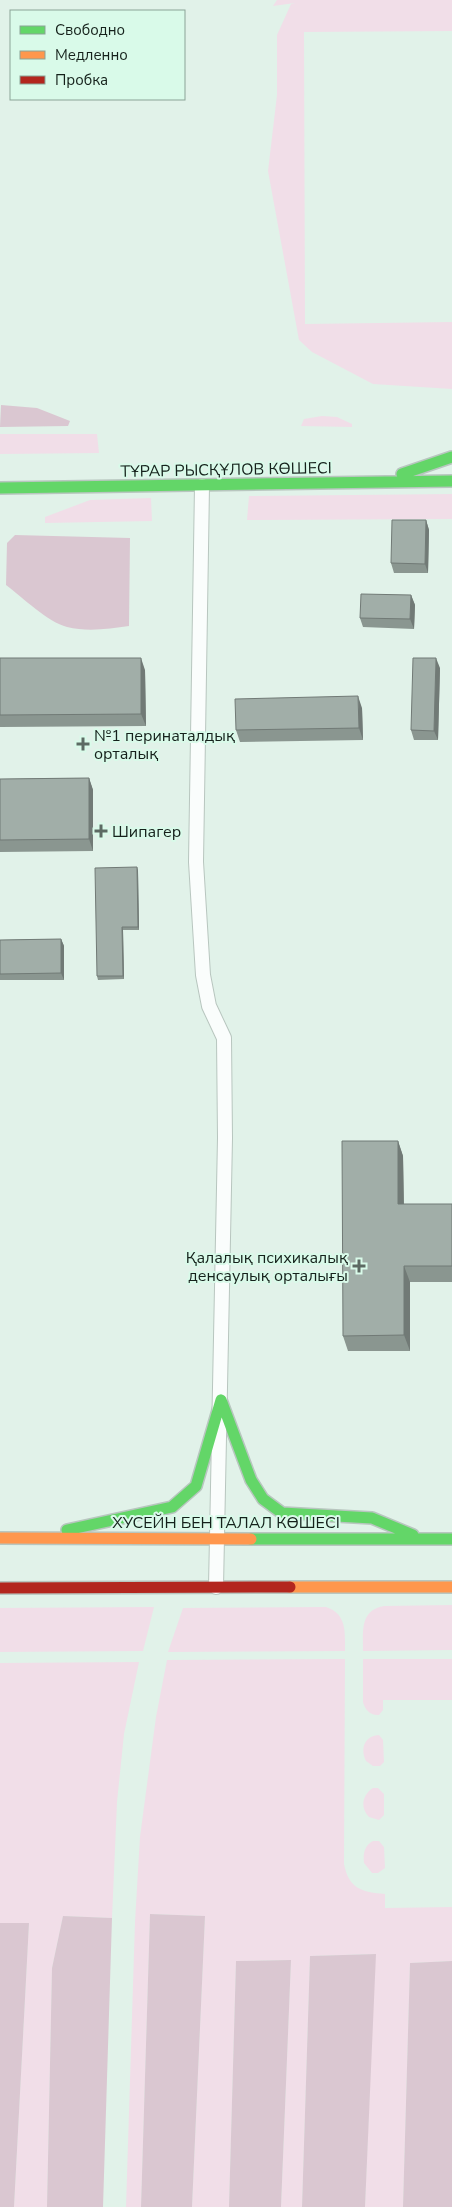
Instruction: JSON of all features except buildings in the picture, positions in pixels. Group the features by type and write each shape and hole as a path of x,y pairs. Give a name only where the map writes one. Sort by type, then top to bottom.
{"street":[{"path":"402,474 431,463 452,458"},
{"name":"ТҰРАР РЫСҚҰЛОВ КӨШЕСІ","path":"0,478 452,473"},
{"name":"ТҰРАР РЫСҚҰЛОВ КӨШЕСІ","path":"0,488 452,481"},
{"path":"202,486 196,862 203,975 209,1006 224,1038 225,1138 216,1587"},
{"path":"34,1538 137,1516 172,1506 196,1486 221,1400"},
{"path":"221,1400 251,1480 263,1499 282,1513 372,1518 423,1538"},
{"name":"ХУСЕЙН БЕН ТАЛАЛ КӨШЕСІ","path":"0,1538 452,1539"},
{"path":"0,1588 452,1586"}],"shaded area":[{"path":"277,0 452,0 452,31 304,32 305,324 452,322 452,389 373,384 312,352 299,340 268,171 277,95 277,35 291,4 295,3 273,6"},
{"path":"1,405 37,408 70,421 68,426 0,427"},
{"path":"322,416 337,417 352,424 352,427 301,426 304,419"},
{"path":"0,434 97,434 99,453 0,454"},
{"path":"452,494 452,519 247,520 249,496"},
{"path":"151,498 152,521 45,523 45,517 90,500"},
{"path":"15,535 130,538 129,626 90,630 75,629 52,620 28,603 6,585 7,543"},
{"path":"452,1605 452,1650 363,1651 364,1622 376,1608 384,1606"},
{"path":"154,1607 143,1651 0,1652 0,1608"},
{"path":"326,1607 338,1614 341,1619 345,1631 345,1651 168,1652 183,1608"},
{"path":"345,1659 344,1864 349,1879 358,1888 385,1894 385,1908 452,1907 452,1961 410,1963 403,2207 365,2207 375,1954 310,1956 302,2207 281,2207 291,1960 236,1961 229,2207 192,2207 205,1916 150,1914 141,2207 126,2207 135,1922 140,1837 156,1717 167,1660"},
{"path":"363,1659 452,1659 452,1700 383,1700 383,1710 379,1715 371,1713 365,1708 363,1702"},
{"path":"139,1662 124,1734 117,1802 112,1918 63,1916 52,1968 47,2207 14,2207 29,1923 0,1923 0,1663"},
{"path":"379,1735 383,1740 384,1762 380,1766 373,1766 366,1761 363,1752 367,1741"},
{"path":"373,1788 378,1788 384,1794 384,1815 379,1820 369,1817 363,1806 366,1794"},
{"path":"373,1841 379,1841 384,1847 385,1868 378,1873 372,1873 364,1863 365,1850"},
{"path":"150,1914 205,1916 192,2207 141,2207"},
{"path":"63,1916 112,1918 103,2207 47,2207 52,1968"},
{"path":"0,1923 29,1923 14,2207 0,2207"},
{"path":"376,1954 365,2207 302,2207 310,1956"},
{"path":"291,1960 281,2207 229,2207 236,1961"},
{"path":"452,1961 452,2207 403,2207 410,1963"}],"traffic: fast":[{"path":"402,474 452,457"},
{"path":"0,488 452,481"},
{"path":"221,1400 251,1480 263,1499 282,1513 372,1518 413,1535"},
{"path":"67,1530 172,1507 196,1486 221,1400"},
{"path":"251,1539 452,1539"}],"traffic: slow":[{"path":"0,1538 251,1539"},
{"path":"290,1587 452,1587"}],"traffic: jam":[{"path":"0,1588 290,1587"}],"place":[{"name":"№1 перинаталдық орталық","path":"83,744"},
{"name":"Шипагер","path":"101,831"},
{"name":"Қалалық психикалық денсаулық орталығы","path":"359,1266"}]}
